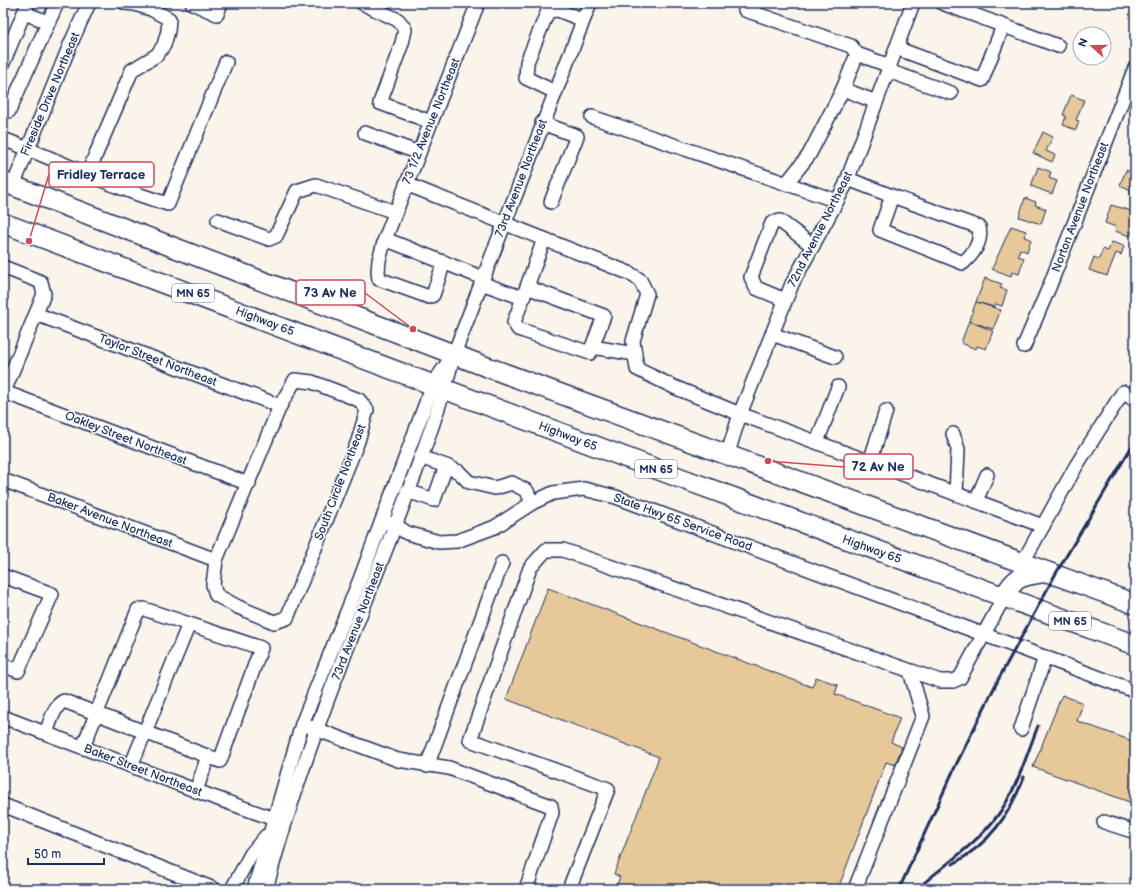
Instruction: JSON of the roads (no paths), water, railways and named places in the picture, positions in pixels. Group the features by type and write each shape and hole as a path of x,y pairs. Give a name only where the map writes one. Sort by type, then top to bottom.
{"highway":[{"path":"8,184 727,456 1023,562 1135,604"},
{"name":"Highway 65","path":"4,225 439,386 684,479 1135,645"},
{"path":"1004,597 1018,577 1047,572"}],"street":[{"path":"3,108 10,111 57,3"},
{"name":"Fireside Drive Northeast","path":"8,184 27,149 89,3"},
{"path":"86,175 132,70 156,55 164,45 168,31 169,19 135,4 125,3"},
{"path":"192,3 217,14 221,3"},
{"path":"362,3 398,20 404,26 402,43 380,103 431,122"},
{"name":"73 1/2 Avenue Northeast","path":"444,262 433,295 429,297 379,279 379,260 385,239 478,3"},
{"name":"73rd Avenue Northeast","path":"266,889 279,820 302,724 382,521 454,354 542,123 590,3"},
{"name":"72nd Avenue Northeast","path":"727,456 740,414 785,300 848,179 913,3"},
{"path":"942,3 1058,46"},
{"path":"3,62 26,8 48,22"},
{"path":"555,92 526,78 527,62 548,11 558,10 583,20"},
{"path":"745,10 851,46 857,54 951,93"},
{"path":"896,48 982,80 1003,26"},
{"path":"786,184 809,155 843,89 857,54"},
{"path":"3,139 136,195 168,204 226,62"},
{"name":"Norton Avenue Northeast","path":"1024,346 1053,278 1135,68"},
{"path":"843,89 876,102"},
{"path":"592,117 837,201"},
{"path":"542,123 578,136 551,202"},
{"path":"365,133 419,153"},
{"path":"848,179 979,227 981,237 973,254 964,263 880,230 892,196"},
{"path":"406,184 629,273 640,280 647,294 633,341 637,369 674,387 740,414 1043,526"},
{"path":"218,220 269,239 276,236 297,191 316,185 396,212"},
{"path":"785,300 756,288 751,277 772,223 780,222 813,246"},
{"path":"385,239 444,262 482,280 525,293 604,316 590,353 518,329 514,322 525,293 544,239"},
{"path":"3,267 41,282 44,294 3,393"},
{"name":"Taylor Street Northeast","path":"36,314 280,406"},
{"path":"772,334 835,357"},
{"path":"592,347 635,354"},
{"name":"South Circle Northeast","path":"295,380 312,382 359,400 367,410 358,441 287,618 274,622 238,607 216,595 212,585 216,560 249,484 280,406 295,380"},
{"name":"73rd Avenue Northeast","path":"232,889 251,854 279,820 317,730 420,457 439,386"},
{"path":"817,442 838,387"},
{"path":"1023,562 1076,466 1123,392 1135,400"},
{"name":"Oakley Street Northeast","path":"3,393 249,484"},
{"path":"870,462 886,411"},
{"path":"953,434 958,450 956,494"},
{"path":"420,457 459,472 469,482 495,488 512,483 527,491 532,503"},
{"path":"407,491 434,500 446,466"},
{"path":"976,501 986,475"},
{"name":"Baker Avenue Northeast","path":"3,480 216,560"},
{"name":"State Hwy 65 Service Road","path":"382,521 395,525 407,533 439,542 457,541 495,527 532,503 553,493 584,489 616,497 1135,691"},
{"path":"570,889 608,789 470,740 530,568 546,550 563,550 940,681 954,682 960,678 1004,597"},
{"path":"427,766 502,563"},
{"path":"3,576 52,594 18,671 3,665"},
{"path":"46,733 56,708 60,702 64,701 96,714 145,733 220,761 261,648 144,608 138,610 96,714 83,747"},
{"path":"131,766 189,624"},
{"path":"1021,729 1045,657"},
{"path":"855,889 923,716 910,671"},
{"name":"Baker Street Northeast","path":"3,716 196,791 279,820"},
{"path":"302,724 398,760 427,766 449,768 551,806 552,813 526,889"},
{"path":"196,791 208,756"},
{"path":"3,805 214,889"},
{"path":"1104,822 1135,832"},
{"name":"73rd Avenue Northeast","path":"254,889 269,833"}],"railway":[{"path":"899,889 954,769 998,680 1055,575 1135,441"},
{"path":"917,889 970,845 990,826 1011,794 1038,726"},
{"path":"953,864 978,847 997,827 1012,804 1024,777"}],"place":[{"name":"Fridley Terrace","path":"29,241"},
{"name":"73 Av Ne","path":"413,329"},
{"name":"72 Av Ne","path":"768,461"}]}
